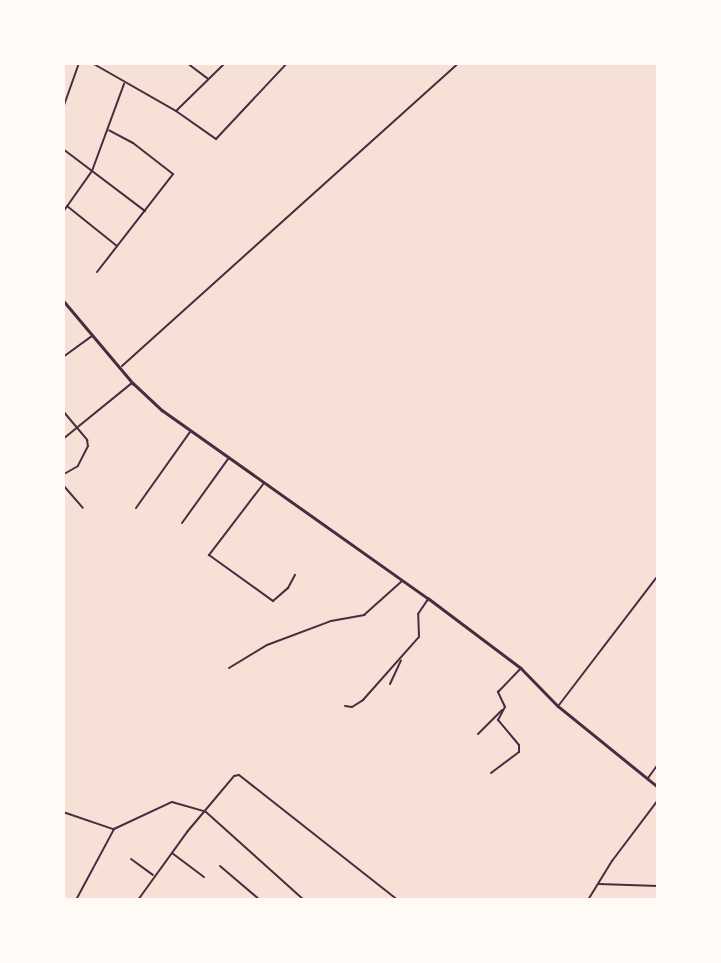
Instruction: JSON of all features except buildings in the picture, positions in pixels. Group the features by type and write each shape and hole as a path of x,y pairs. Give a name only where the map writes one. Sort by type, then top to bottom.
{"main road":[{"path":"64,302 133,383 155,404 428,598 521,668 558,706 658,787"}],"street":[{"path":"63,108 79,63"},
{"path":"92,63 176,111 218,139 287,63"},
{"path":"187,63 208,79"},
{"path":"176,111 225,63"},
{"path":"120,368 459,63"},
{"path":"63,212 92,171 124,83"},
{"path":"97,272 146,212 173,173 109,130"},
{"path":"63,149 146,212"},
{"path":"67,206 117,247"},
{"path":"63,357 93,336"},
{"path":"63,439 133,383"},
{"path":"63,411 87,440 88,446 78,466 66,473"},
{"path":"136,508 191,431"},
{"path":"181,523 229,459"},
{"path":"265,482 209,555 273,601 288,588 295,575"},
{"path":"63,485 83,508"},
{"path":"558,706 656,578"},
{"path":"229,668 267,645 331,621 364,615 403,580"},
{"path":"345,706 352,707 363,699 419,637 418,614 428,598"},
{"path":"390,684 401,657"},
{"path":"505,707 498,692 521,668"},
{"path":"478,734 505,707"},
{"path":"491,773 519,752 519,745 498,720 505,707"},
{"path":"648,778 658,764"},
{"path":"144,900 139,899 154,875 234,776 239,775 398,900"},
{"path":"588,900 658,800"},
{"path":"76,900 114,829 172,802 206,812 304,900"},
{"path":"63,812 114,829"},
{"path":"171,853 204,877"},
{"path":"131,859 154,875"},
{"path":"220,866 260,900"},
{"path":"598,884 658,886"}]}
